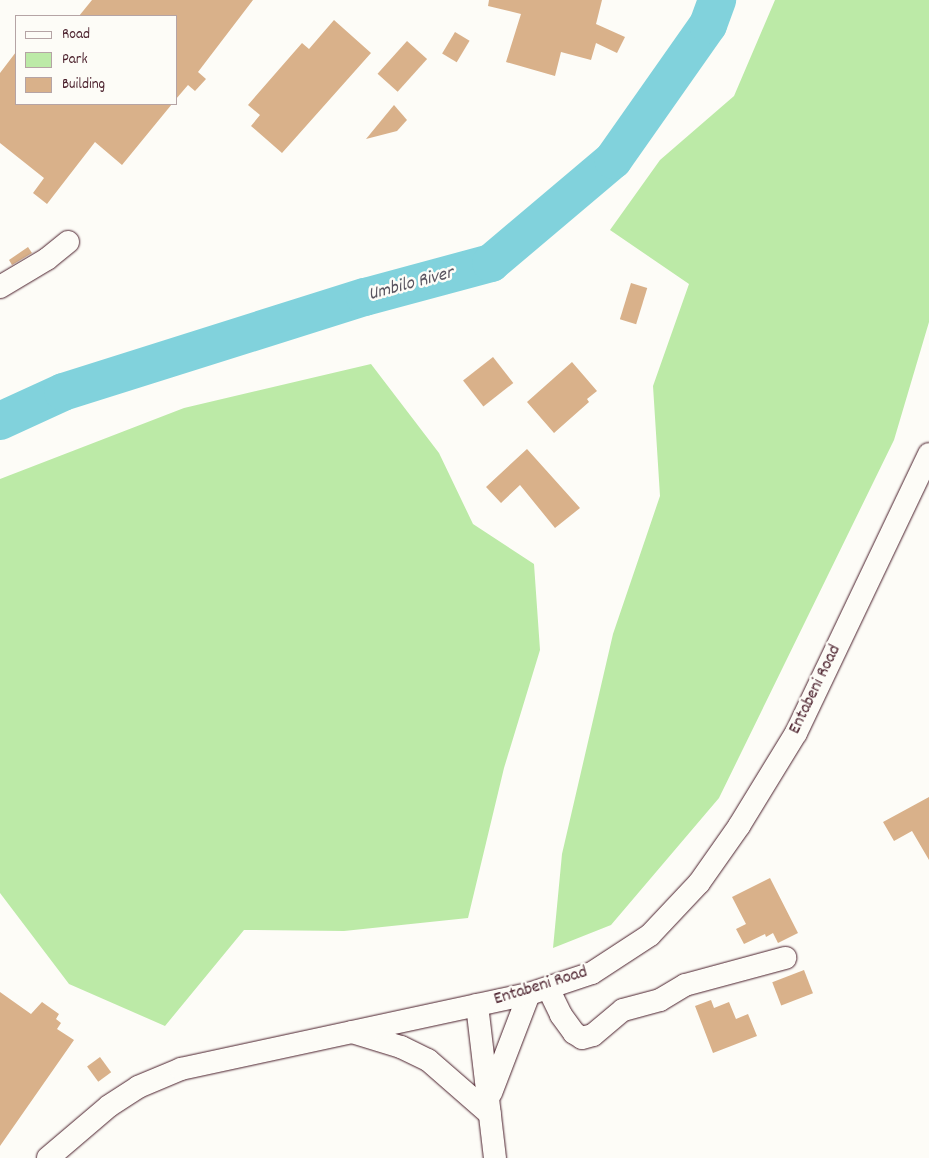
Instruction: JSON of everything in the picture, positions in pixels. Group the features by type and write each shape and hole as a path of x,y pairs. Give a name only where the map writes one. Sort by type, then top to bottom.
{"street":[{"path":"0,287 47,259 68,242"},
{"name":"Entabeni Road","path":"48,1158 89,1120 147,1083 212,1060 539,991 592,973 650,936 699,883 739,826 796,734 929,454"},
{"path":"489,1107 539,991 561,1015 574,1033 582,1038 594,1035 623,1010 660,1000 684,985 785,958"},
{"path":"477,1005 495,1158"},
{"path":"350,1031 401,1047 428,1060 489,1107"}],"green space":[{"path":"775,0 929,0 929,322 894,440 719,798 611,925 553,948 562,854 613,634 660,496 653,386 689,284 610,230 660,160 734,96"},
{"path":"371,364 439,453 473,524 534,564 540,650 504,768 468,918 344,931 244,930 165,1026 69,984 0,893 0,479 184,408"}],"building":[{"path":"92,0 253,0 198,72 206,79 195,91 188,85 178,97 178,15 80,15"},
{"path":"489,0 602,0 596,24 625,37 617,53 596,43 591,60 561,52 555,76 506,62 521,14 488,6"},
{"path":"334,20 371,53 282,153 251,126 260,115 248,105 302,43 309,49"},
{"path":"455,32 470,41 457,62 442,53"},
{"path":"407,41 427,59 398,92 378,74"},
{"path":"15,53 15,105 171,105 122,165 95,142 47,204 33,193 44,178 0,143 0,73"},
{"path":"394,105 407,120 397,131 366,139"},
{"path":"28,247 32,253 12,265 9,260"},
{"path":"631,283 647,288 636,324 620,319"},
{"path":"493,357 513,383 483,406 463,380"},
{"path":"572,362 597,391 587,399 589,402 554,433 527,402"},
{"path":"527,449 580,508 555,528 520,485 501,503 486,487"},
{"path":"929,797 929,860 912,831 894,841 883,822"},
{"path":"770,878 798,933 778,943 773,933 766,937 765,934 744,944 736,929 746,924 732,897"},
{"path":"804,970 813,993 781,1006 772,982"},
{"path":"0,992 31,1014 42,1002 59,1014 56,1019 61,1023 57,1029 74,1040 0,1146"},
{"path":"711,1000 714,1008 729,1002 736,1019 748,1014 757,1036 713,1053 695,1006"},
{"path":"100,1057 111,1072 98,1082 87,1066"}],"waterway":[{"name":"Umbilo River","path":"0,421 63,392 365,297 491,263 613,160 708,25 717,0"}]}
